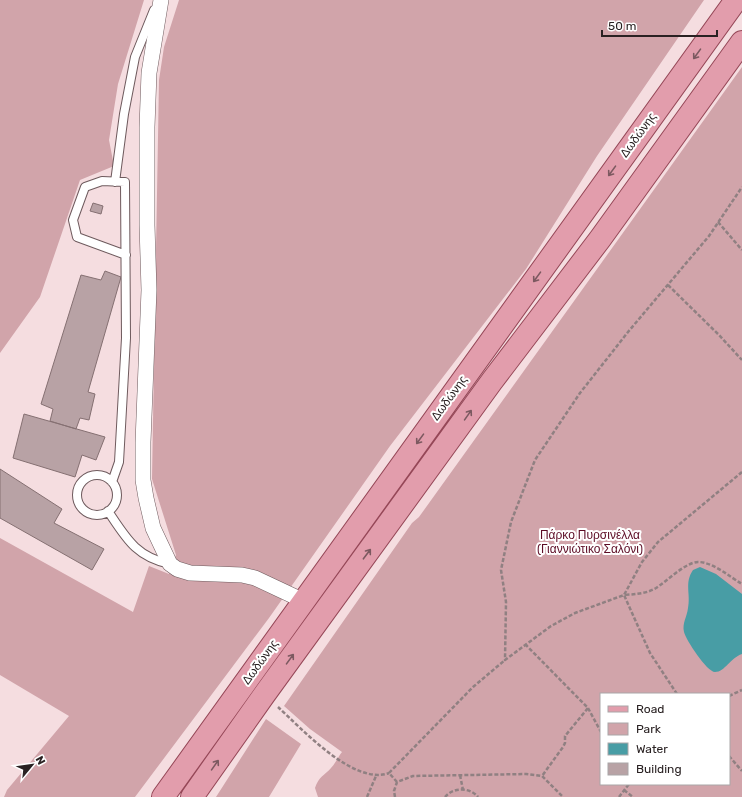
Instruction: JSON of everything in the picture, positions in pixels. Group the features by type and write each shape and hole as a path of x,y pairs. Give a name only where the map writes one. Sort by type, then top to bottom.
{"main road":[{"name":"Δωδώνης","path":"163,797 736,0"},
{"name":"Δωδώνης","path":"192,797 264,695 742,42"}],"street":[{"path":"161,0 153,42 148,98 147,224 149,290 143,480 153,528 170,564 177,569 190,573 242,575 255,578 304,601"}],"lane":[{"path":"115,182 124,114 135,57 158,0"},
{"path":"112,482 119,462 126,338 126,255 125,182 102,181 85,187 73,220 76,237 126,255"},
{"path":"101,475 112,482 117,494 116,500 108,511 96,515 83,510 76,498 77,491 83,480 89,476 101,475"},
{"path":"108,511 127,541 152,558 170,564"}],"path":[{"path":"505,660 506,602 501,570 510,522 535,460 557,425 580,393 718,222 742,187"},
{"path":"718,222 742,250"},
{"path":"668,285 742,360"},
{"path":"624,595 642,562 658,542 742,472"},
{"path":"264,695 335,757 359,771 376,776 389,773 464,696 505,660 525,644 575,612 624,595 643,594 655,588 690,564 699,562 716,568 742,584"},
{"path":"624,595 650,653 676,693"},
{"path":"525,644 588,708 600,730"},
{"path":"730,696 742,690"},
{"path":"542,776 563,748 565,736 588,708"},
{"path":"730,757 742,771"},
{"path":"389,773 397,782"},
{"path":"397,782 414,776 526,774 542,776 564,797"},
{"path":"460,775 463,790"},
{"path":"367,797 376,776"},
{"path":"395,797 395,785 397,782"},
{"path":"619,797 628,785"},
{"path":"445,797 455,790 473,792 478,797"},
{"path":"624,790 633,797"}],"green space":[{"path":"0,0 144,0 118,84 109,140 114,166 80,180 40,297 0,353"},
{"path":"179,0 704,0 597,156 526,269 390,446 269,618 135,797 4,797 7,790 69,716 0,675 0,538 133,612 149,566 169,574 176,555 152,479 159,80 164,47"},
{"name":"Πάρκο Πυρσινέλλα (Γιαννιώτικο Σαλόνι)","path":"742,67 742,797 318,797 315,788 317,784 342,752 310,729 284,706 412,523 419,517"},
{"path":"266,719 301,744 269,797 216,797"}],"water":[{"path":"700,567 716,574 742,594 742,654 734,658 722,670 715,672 711,671 702,661 684,632 689,603 689,579 693,570"}],"building":[{"path":"93,203 103,206 101,214 90,211"},
{"path":"105,271 121,277 88,392 95,394 89,420 80,418 76,429 50,421 53,409 41,404 81,275 101,280"},
{"path":"24,414 105,437 96,460 82,455 75,477 13,458"},
{"path":"0,469 62,509 54,523 104,549 92,570 0,518"}]}
